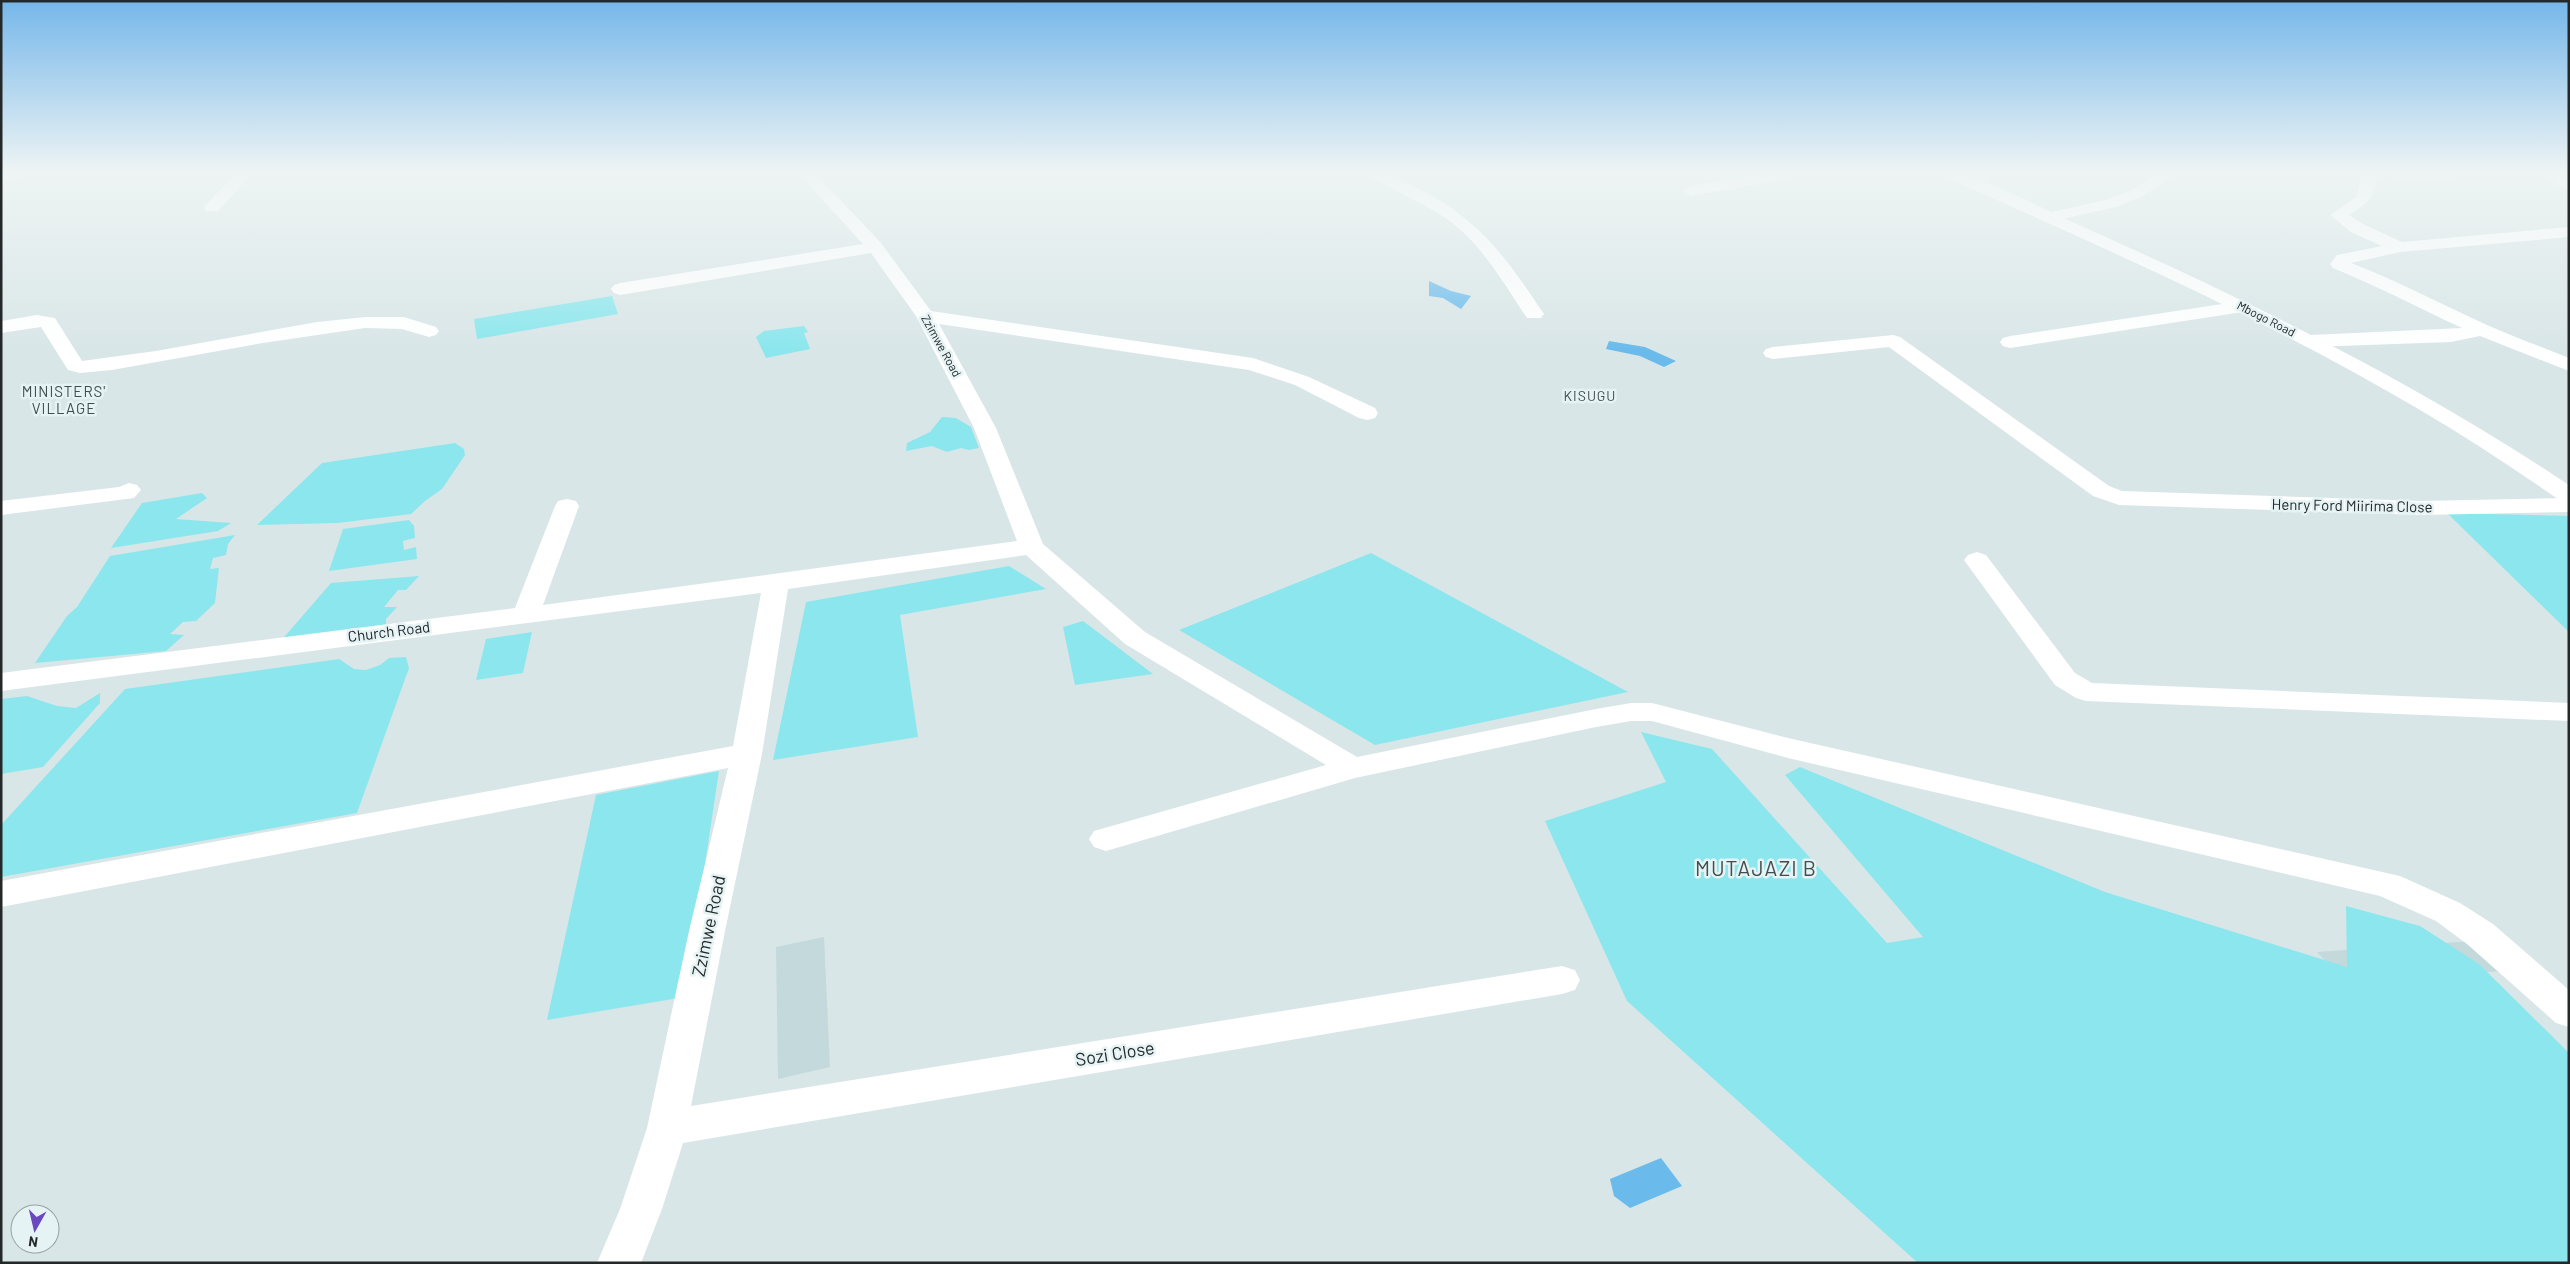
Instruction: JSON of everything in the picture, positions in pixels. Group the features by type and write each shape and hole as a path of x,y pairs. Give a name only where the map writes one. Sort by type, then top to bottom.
{"street":[{"name":"Zzimwe Road","path":"861,232 875,247 925,316 986,428 1032,547"},
{"path":"1470,232 1495,259 1534,314"},
{"name":"Mbogo Road","path":"2081,232 2242,307 2401,390 2506,453 2569,496"},
{"path":"2366,232 2400,247"},
{"path":"2569,232 2400,247 2343,259 2339,264 2389,284 2482,330 2569,365"},
{"path":"620,289 875,247"},
{"path":"2010,342 2242,307"},
{"path":"925,316 1253,364 1302,381 1367,413"},
{"path":"1,327 37,321 48,322 75,366 86,368 250,338 347,324 405,324 423,327 429,332"},
{"path":"2310,341 2451,336 2482,330"},
{"name":"Henry Ford Miirima Close","path":"1773,352 1893,341 2101,491 2119,498 2421,508 2569,505"},
{"path":"1,508 126,493 129,490"},
{"path":"526,615 567,506"},
{"path":"1032,547 1135,638 1354,768"},
{"name":"Church Road","path":"1,682 776,583 1032,547"},
{"path":"1977,560 2065,679 2086,692 2569,712"},
{"name":"Zzimwe Road","path":"619,1263 641,1209 667,1128 707,931 747,754 776,583"},
{"path":"1106,839 1354,768 1596,718 1631,712 1660,713 1788,748 2388,885 2448,912 2480,934 2569,1012"},
{"path":"1,894 747,754"},
{"name":"Sozi Close","path":"667,1128 1562,980"}],"shaded area":[{"path":"1429,281 1451,291 1471,296 1461,309 1443,298 1429,296"},
{"path":"612,296 618,314 477,339 474,319"},
{"path":"804,326 808,332 804,333 810,349 766,358 756,337 764,331"},
{"path":"1609,341 1645,347 1676,361 1664,367 1640,356 1606,349"},
{"path":"942,417 956,418 971,427 979,448 969,450 961,448 947,452 932,446 906,451 907,443 930,432"},
{"path":"455,443 464,449 465,455 442,489 411,514 338,523 257,525 322,463"},
{"path":"202,493 207,498 176,519 231,523 218,531 111,548 142,503"},
{"path":"2447,513 2569,516 2569,632"},
{"path":"409,520 414,526 415,538 403,541 404,550 416,547 417,559 329,571 343,529"},
{"path":"235,535 228,544 226,555 213,558 210,569 219,568 215,603 196,621 183,622 170,634 184,635 166,651 35,663 67,616 77,607 110,556"},
{"path":"1371,553 1628,692 1375,745 1179,630"},
{"path":"1009,566 1046,589 900,615 918,737 773,760 806,602"},
{"path":"419,576 406,590 398,590 384,607 397,607 386,619 386,628 279,643 331,583"},
{"path":"1083,621 1153,674 1075,685 1063,627"},
{"path":"532,632 523,673 476,680 486,639"},
{"path":"406,657 409,668 357,813 1,877 1,825 125,689 339,659 354,669 366,670 380,665 389,658"},
{"path":"100,693 100,703 43,767 1,774 1,699 27,696 57,706 76,708"},
{"path":"1641,732 1712,749 1887,943 1923,937 1785,775 1800,767 2105,892 2347,967 2346,906 2420,926 2479,964 2569,1053 2569,1263 1918,1263 1627,1001 1545,821 1666,782"},
{"path":"719,771 685,997 547,1020 596,795"},
{"path":"824,937 830,1067 778,1079 776,947"},
{"path":"2472,941 2503,971 2344,982 2317,952"},
{"path":"1661,1158 1682,1186 1630,1208 1614,1196 1610,1179"}],"district":[{"name":"KISUGU","path":"1590,396"},
{"name":"MINISTERS' VILLAGE","path":"64,400"},
{"name":"MUTAJAZI B","path":"1756,869"}]}
